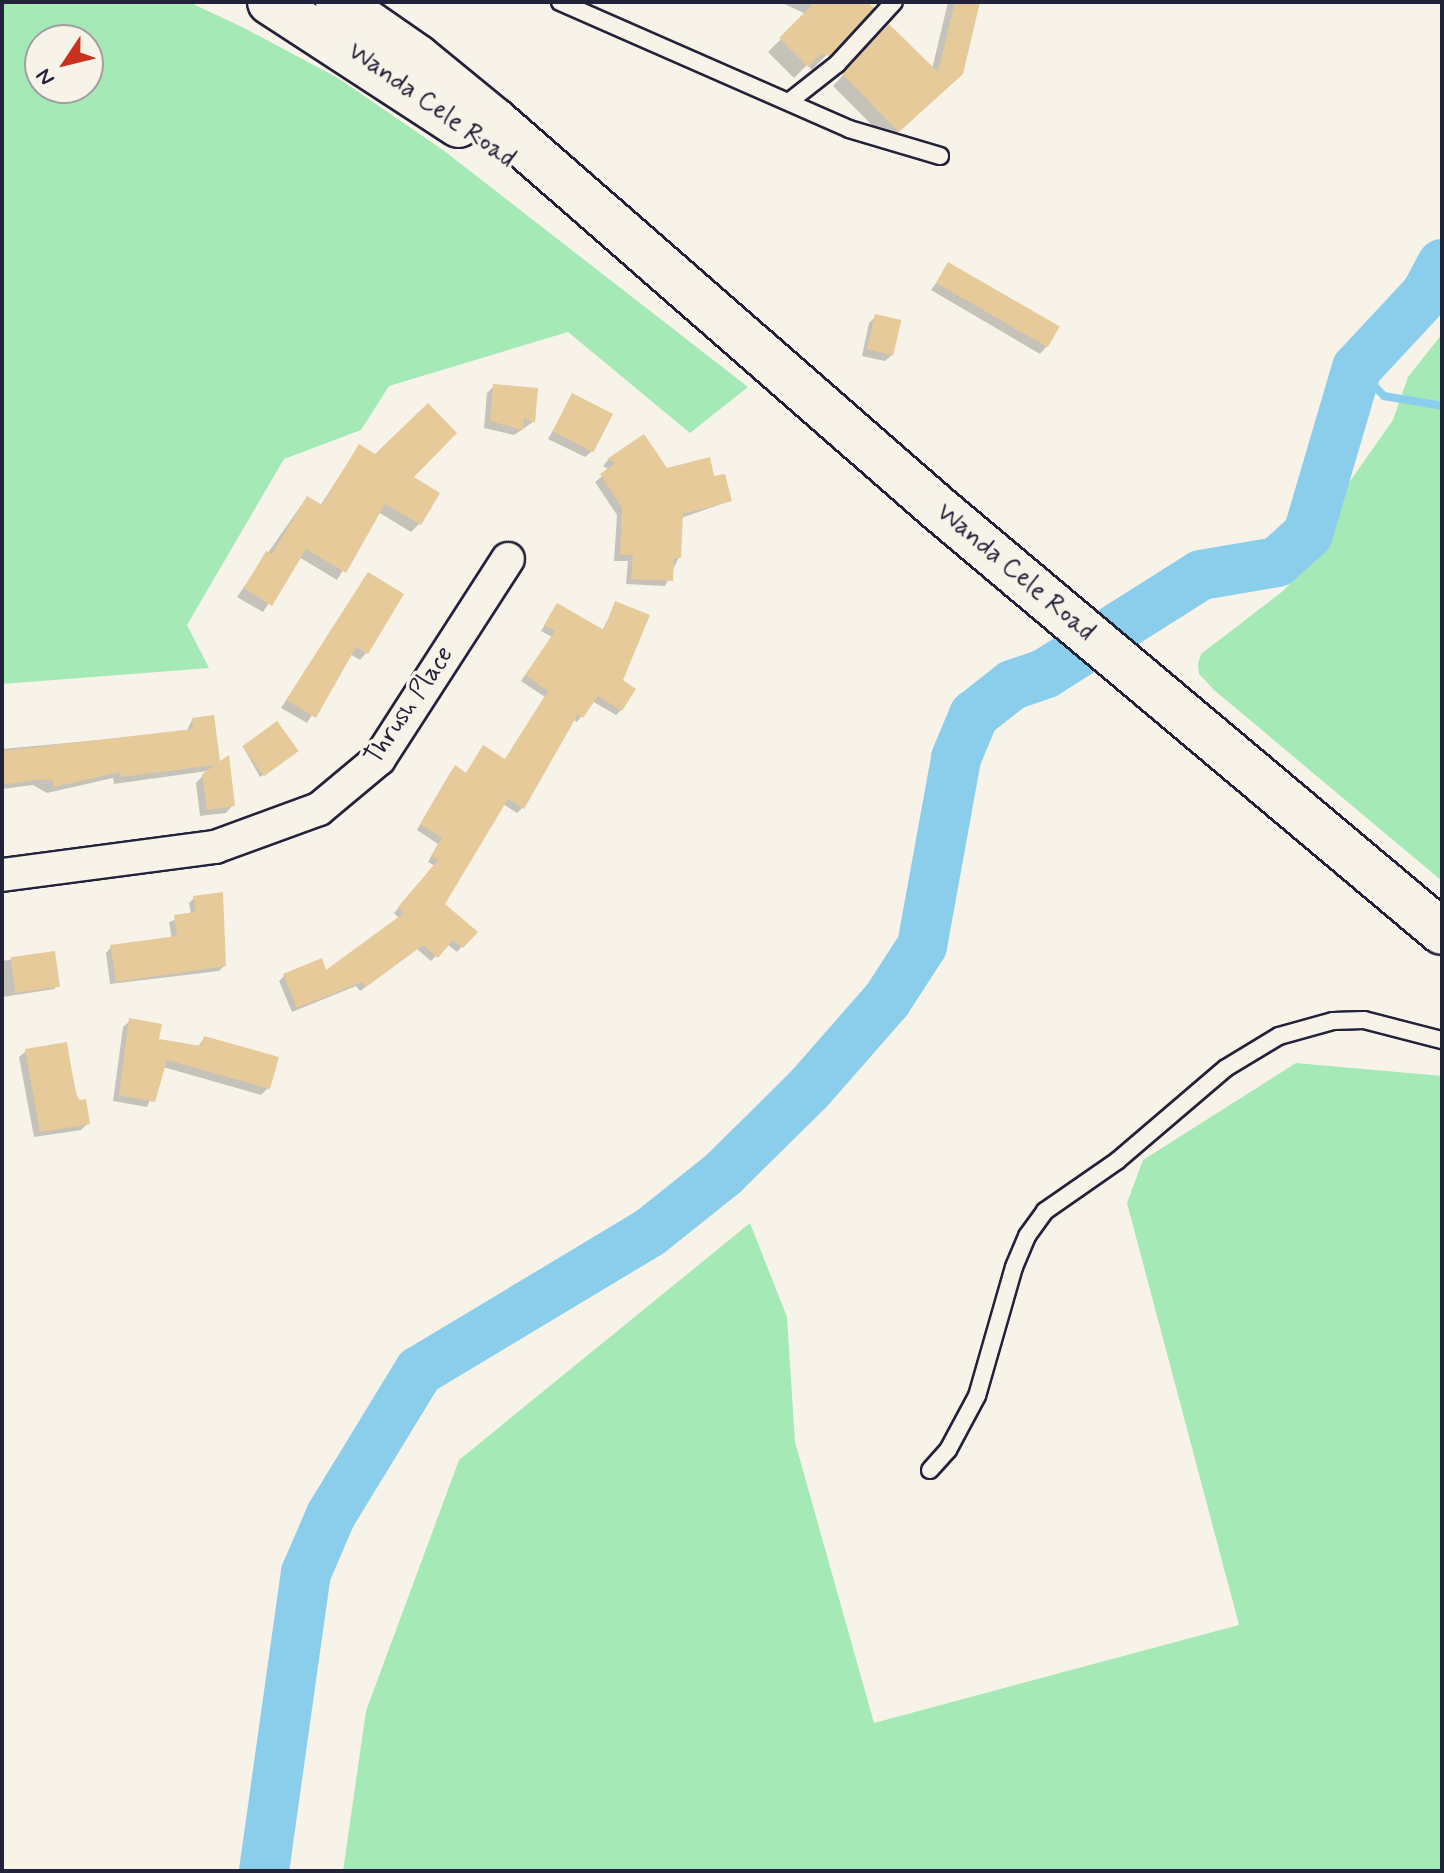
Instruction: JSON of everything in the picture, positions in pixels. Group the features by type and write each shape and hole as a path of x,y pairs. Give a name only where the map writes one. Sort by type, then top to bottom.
{"street":[{"name":"Wanda Cele Road","path":"270,2 549,187 592,210"},
{"name":"Wanda Cele Road","path":"338,2 483,111 592,210 939,509 1442,932"},
{"name":"Thrush Place","path":"2,875 215,847 319,809 379,759 508,559"}],"lane":[{"path":"560,2 849,129 940,156"},
{"path":"790,101 837,64 894,2"},
{"path":"930,1470 948,1450 977,1396 1014,1267 1027,1236 1045,1211 1117,1161 1226,1068 1279,1036 1333,1021 1364,1020 1442,1040"}],"green space":[{"path":"2,2 189,2 244,28 338,78 443,150 748,387 690,433 568,332 389,386 361,430 284,459 187,625 209,668 2,684"},
{"path":"1442,334 1442,881 1214,690 1199,674 1198,664 1201,654 1283,591 1304,568 1343,491 1393,420 1408,377"},
{"path":"1296,1063 1442,1076 1442,1871 343,1871 366,1711 459,1460 750,1223 787,1317 795,1442 874,1723 1239,1625 1127,1203 1143,1160"}],"building":[{"path":"815,2 868,2 874,8 830,56 821,54 808,67 779,38"},
{"path":"955,2 980,2 963,74 899,132 842,74 889,24 938,72"},
{"path":"948,262 1060,326 1048,347 936,283"},
{"path":"875,314 901,320 893,355 867,349"},
{"path":"493,384 538,388 535,423 524,418 523,430 490,421"},
{"path":"572,393 613,414 593,452 552,431"},
{"path":"428,403 457,433 414,477 440,493 421,525 385,504 346,573 306,549 272,606 244,588 266,551 272,554 307,496 322,505 359,444 375,454"},
{"path":"644,434 667,468 710,457 714,476 725,474 732,501 683,514 681,558 674,558 673,581 631,579 633,555 620,555 622,508 600,474 616,463 607,459"},
{"path":"368,572 404,594 368,654 356,647 316,718 286,700"},
{"path":"615,601 650,615 623,680 636,689 622,711 598,696 583,718 578,714 524,809 508,799 445,904 478,932 463,948 453,940 438,958 423,945 366,987 362,982 297,1008 283,974 322,958 326,970 404,913 398,907 438,860 431,856 442,838 420,824 455,765 466,773 483,745 505,759 548,691 525,675 555,631 544,625 557,603 604,630"},
{"path":"214,715 220,761 229,755 235,806 207,810 202,774 215,765 121,777 120,772 54,787 53,781 41,779 2,785 2,751 193,729 192,718"},
{"path":"277,721 299,751 264,776 242,746"},
{"path":"223,892 226,966 116,982 110,945 177,936 174,915 196,912 193,896"},
{"path":"55,951 60,987 15,993 10,957"},
{"path":"129,1018 162,1024 159,1039 201,1046 204,1036 279,1057 270,1089 167,1060 155,1102 119,1095"},
{"path":"67,1042 75,1091 79,1100 86,1099 90,1124 40,1132 25,1049"}],"waterway":[{"path":"264,1871 306,1573 331,1515 419,1371 649,1233 723,1174 809,1089 887,1000 922,946 956,758 974,715 1012,685 1046,673 1201,575 1277,562 1308,534 1357,368 1426,294 1442,264"},
{"path":"1357,368 1384,396 1442,406"}]}
